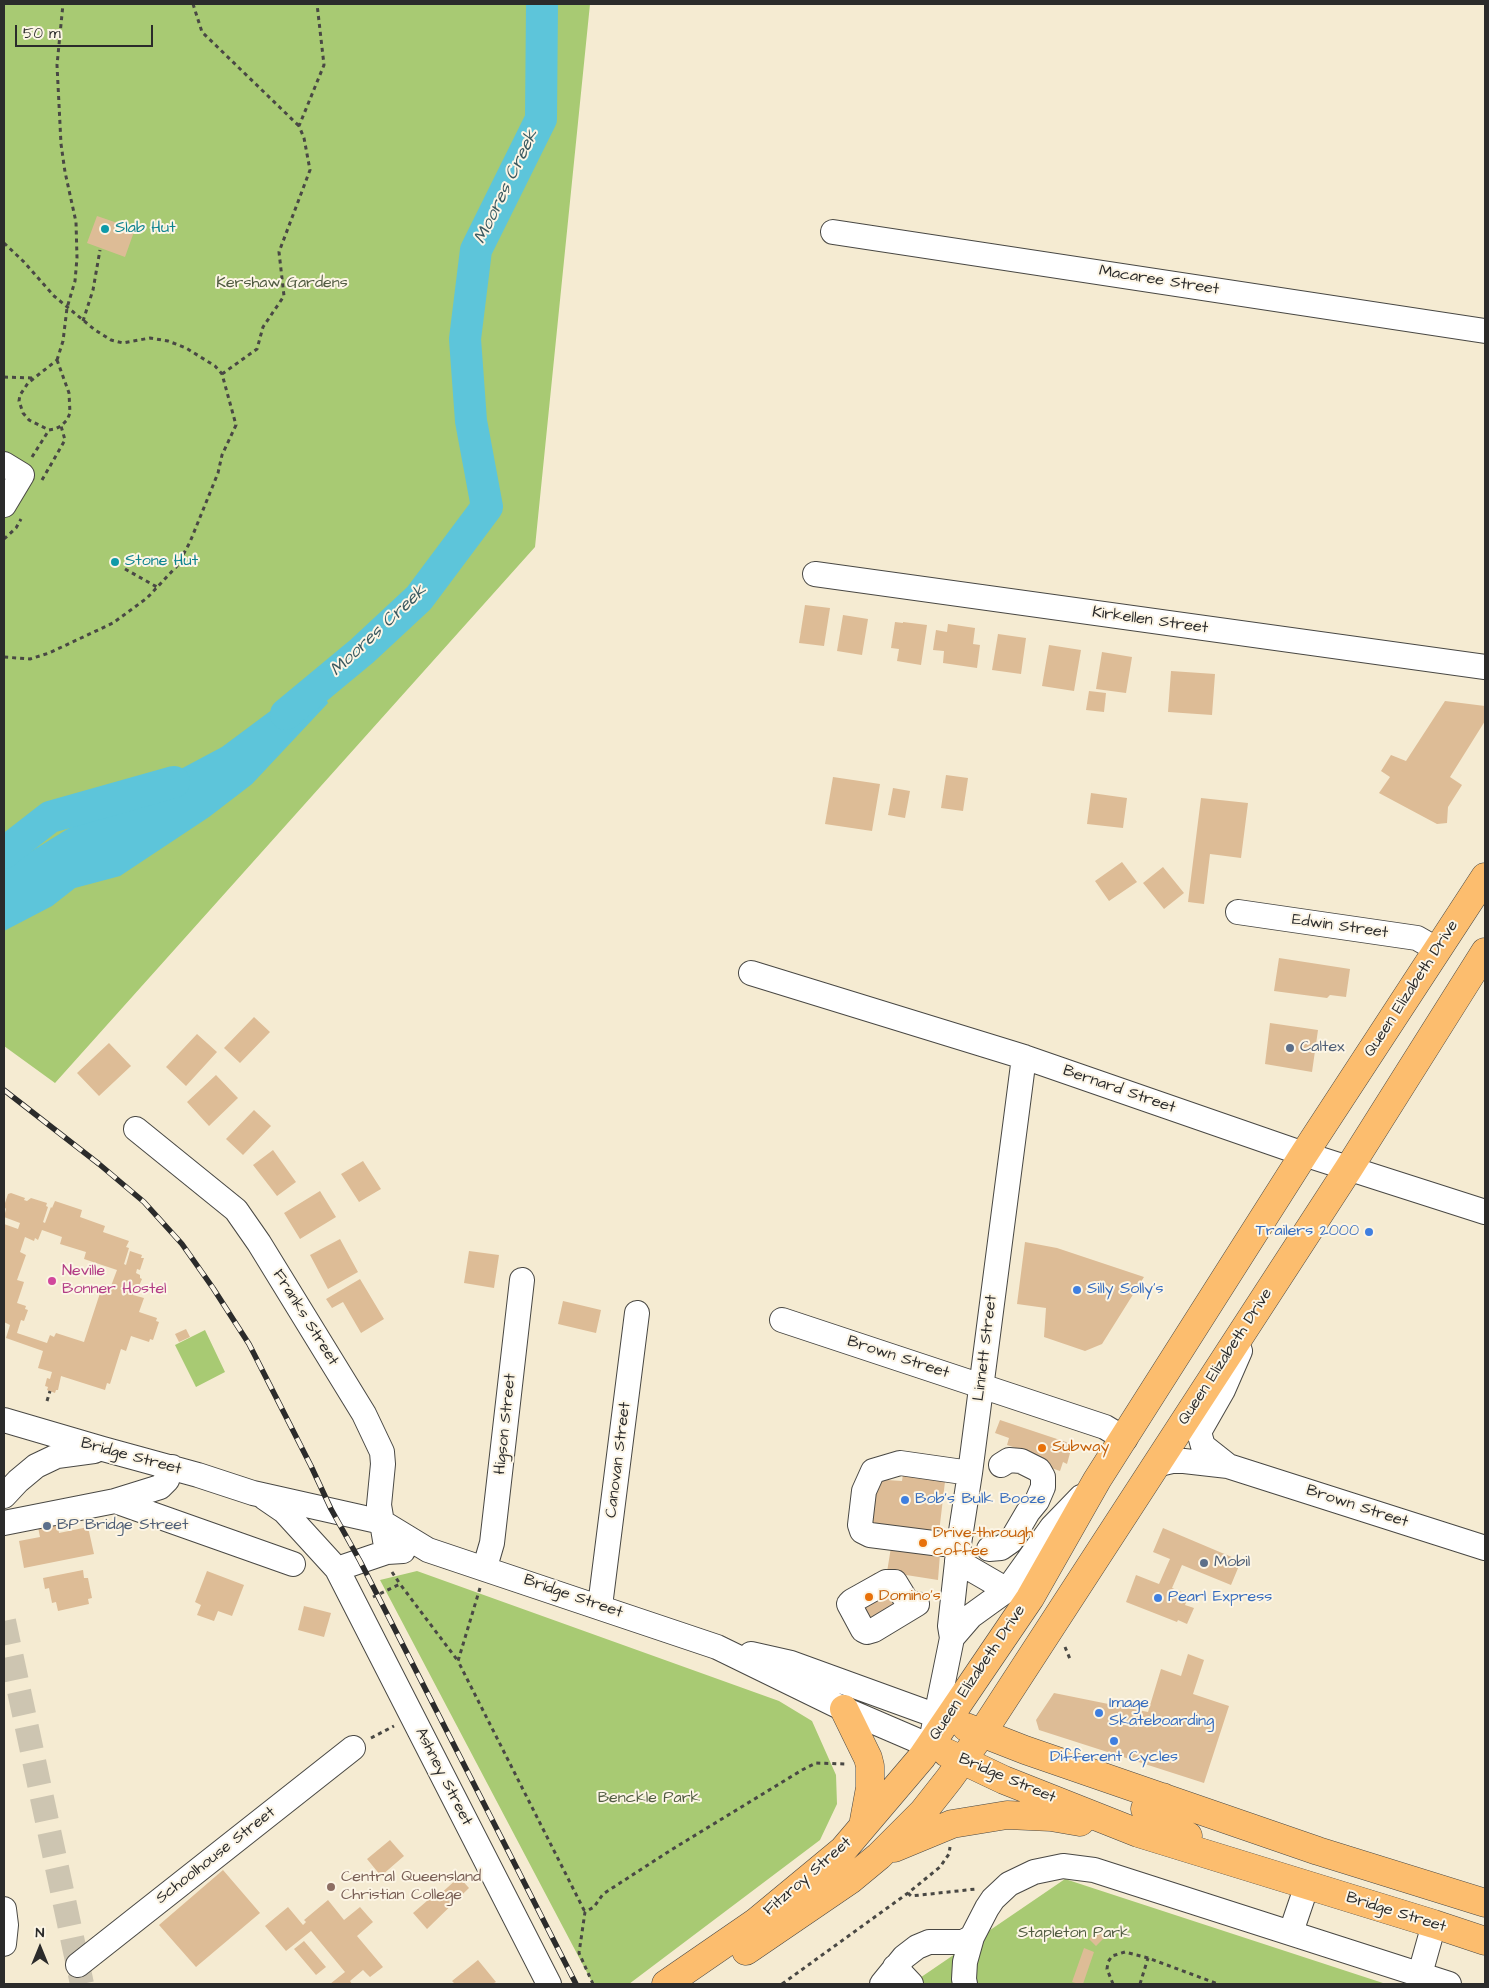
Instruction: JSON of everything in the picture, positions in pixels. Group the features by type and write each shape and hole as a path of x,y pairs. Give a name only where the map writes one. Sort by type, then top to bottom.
{"main road":[{"name":"Queen Elizabeth Drive","path":"930,1746 942,1718 1030,1598 1097,1480 1125,1439 1304,1154 1485,877"},
{"name":"Queen Elizabeth Drive","path":"963,1760 1349,1168 1485,952"},
{"path":"844,1709 868,1758 870,1766 870,1788 863,1827"},
{"name":"Bridge Street","path":"942,1718 1025,1750 1318,1851 1483,1897"},
{"name":"Bridge Street","path":"930,1746 1004,1780 1138,1833 1485,1941"},
{"name":"Fitzroy Street","path":"666,1984 756,1922 843,1850 930,1746"},
{"name":"Fitzroy Street","path":"697,1984 842,1885 879,1856 923,1812 963,1760"},
{"path":"1163,1798 1153,1800 1147,1804 1145,1809 1148,1814 1245,1866"},
{"path":"879,1856 952,1824 1007,1815 1051,1817 1138,1833"},
{"path":"1307,1885 1318,1851"}],"street":[{"name":"Macaree Street","path":"833,232 1485,331"},
{"path":"4,505 13,470"},
{"name":"Kirkellen Street","path":"815,574 1485,667"},
{"name":"Edwin Street","path":"1238,912 1417,938 1438,950"},
{"name":"Bernard Street","path":"751,974 1024,1057 1304,1154 1485,1212"},
{"name":"Linnett Street","path":"952,1638 950,1626 958,1553 1024,1057"},
{"name":"Franks Street","path":"136,1130 236,1210 259,1243 376,1436 382,1452 383,1464 379,1505 388,1552"},
{"name":"Higson Street","path":"485,1568 492,1544 522,1280"},
{"name":"Brown Street","path":"1228,1466 1203,1446 1199,1432 1223,1390 1259,1306"},
{"name":"Canovan Street","path":"600,1606 636,1313"},
{"name":"Brown Street","path":"782,1320 1105,1427 1125,1439"},
{"name":"Bridge Street","path":"6,1426 172,1467 253,1493 382,1522 428,1550 600,1606 717,1647 844,1709 930,1746"},
{"path":"4,1496 18,1480 36,1466 57,1456 103,1450"},
{"path":"989,1549 1001,1548 1011,1541 1028,1512 1037,1501 1043,1487 1043,1477 1039,1470 1021,1461 1009,1460 1001,1465"},
{"name":"Brown Street","path":"1155,1465 1172,1461 1184,1461 1228,1466 1485,1548"},
{"path":"970,1473 900,1463 873,1471 864,1492 860,1525 862,1531 870,1535 942,1544 958,1553 1007,1590"},
{"path":"4,1523 115,1501 160,1487 167,1480 172,1467"},
{"name":"Queen Elizabeth Drive","path":"942,1718 952,1638 971,1616 1007,1590 1052,1527 1097,1480"},
{"name":"Bridge Street","path":"253,1493 271,1501 284,1511 338,1569 388,1552 428,1550"},
{"path":"115,1501 293,1564"},
{"name":"Ashney Street","path":"338,1569 549,1984"},
{"name":"Bridge Street","path":"717,1647 791,1663 942,1718"},
{"name":"Schoolhouse Street","path":"78,1965 353,1748"},
{"path":"959,1980 972,1937 987,1908 1000,1892 1010,1884 1034,1872 1063,1866 1094,1870 1449,1984"},
{"path":"1290,1932 1307,1885"},
{"path":"4,1910 6,1925 4,1944"},
{"path":"1420,1974 1434,1924"},
{"path":"911,1984 888,1976 904,1956 917,1947 929,1942 962,1942 972,1937"}],"path":[{"path":"57,360 69,393 70,413 61,426 48,430 29,420 20,406 20,395 28,383 57,360 63,341 67,308 75,281 77,258 76,222 64,172 57,65 63,4"},
{"path":"193,4 202,32 299,126 304,138 310,170 279,252 284,296 263,327 257,349 222,374"},
{"path":"299,126 324,65 317,4"},
{"path":"4,243 67,308 111,340 123,343 150,338 168,341 186,348 215,366 222,374 236,425 222,454 218,473 190,542 177,566 158,586 138,606 113,623 49,653 30,659 4,657"},
{"path":"83,321 93,290 100,250"},
{"path":"4,376 34,378"},
{"path":"13,470 48,430"},
{"path":"126,569 158,586"},
{"path":"47,1401 50,1391"},
{"path":"458,1662 485,1568"},
{"path":"367,1600 400,1584 458,1662 585,1912 579,1953 594,1984"},
{"path":"353,1748 399,1724"},
{"path":"585,1912 594,1907 603,1894 802,1770 816,1763 849,1764"},
{"path":"782,1984 908,1893 940,1867 949,1854 951,1845"},
{"path":"908,1893 911,1896 992,1887 1000,1892"},
{"path":"1113,1984 1107,1969 1108,1962 1112,1956 1125,1952 1148,1958 1218,1984"},
{"path":"1140,1984 1148,1958"}],"green space":[{"name":"Kershaw Gardens","path":"4,4 590,4 535,547 55,1083 4,1046"},
{"path":"205,1330 225,1372 196,1387 175,1345"},
{"name":"Benckle Park","path":"417,1571 779,1701 812,1721 836,1775 837,1804 820,1840 629,1984 593,1984 380,1580"},
{"name":"Stapleton Park","path":"1065,1879 1386,1984 911,1984"}],"water":[{"path":"316,677 328,703 252,784 209,817 120,876 75,888 52,906 4,931 4,864 9,865 66,830 222,747"}],"building":[{"path":"97,216 135,229 125,257 87,243"},
{"path":"805,605 830,608 824,646 799,643"},
{"path":"843,615 868,619 862,655 837,651"},
{"path":"895,622 927,625 921,665 897,661 899,649 891,648"},
{"path":"948,624 975,628 973,644 980,645 977,668 943,663 944,651 933,650 936,630 947,632"},
{"path":"998,634 1026,638 1021,674 992,670"},
{"path":"1049,645 1081,650 1074,691 1042,686"},
{"path":"1102,652 1132,657 1126,693 1096,689"},
{"path":"1171,671 1215,674 1212,715 1168,712"},
{"path":"1089,691 1106,693 1104,712 1086,710"},
{"path":"1445,701 1485,706 1485,721 1450,777 1462,785 1448,807 1447,823 1437,824 1379,793 1390,777 1381,771 1391,755 1406,761"},
{"path":"946,775 968,778 963,811 941,808"},
{"path":"833,777 880,784 872,831 825,824"},
{"path":"893,788 910,791 905,818 888,815"},
{"path":"1091,793 1127,798 1123,828 1087,824"},
{"path":"1201,798 1248,803 1241,858 1210,854 1204,904 1188,902"},
{"path":"1122,862 1137,882 1109,901 1095,881"},
{"path":"1163,867 1184,893 1164,909 1143,883"},
{"path":"1279,958 1350,969 1346,997 1330,995 1327,998 1274,991"},
{"path":"254,1017 270,1032 240,1063 224,1048"},
{"path":"1270,1023 1318,1030 1312,1072 1265,1064"},
{"path":"197,1034 217,1052 186,1086 166,1067"},
{"path":"109,1043 131,1066 99,1096 77,1073"},
{"path":"216,1075 238,1098 209,1126 187,1102"},
{"path":"254,1110 271,1126 243,1155 226,1139"},
{"path":"273,1150 296,1182 277,1196 253,1165"},
{"path":"363,1161 381,1189 359,1202 341,1174"},
{"path":"320,1191 336,1217 300,1239 284,1213"},
{"path":"11,1193 25,1198 24,1200 27,1201 31,1198 47,1203 46,1206 48,1207 43,1222 45,1223 55,1201 82,1210 80,1217 105,1226 103,1232 129,1241 126,1247 129,1248 124,1264 126,1265 130,1251 142,1255 141,1258 144,1258 140,1270 137,1269 136,1273 142,1279 136,1293 133,1295 144,1298 139,1312 157,1318 156,1321 159,1322 153,1340 150,1339 149,1342 131,1336 126,1351 121,1349 110,1384 107,1383 105,1390 61,1376 58,1390 55,1393 47,1390 48,1387 45,1386 47,1378 50,1379 52,1372 38,1368 43,1351 6,1338 10,1325 4,1322 4,1224 18,1229 20,1223 4,1217 6,1209 4,1206 8,1194","holes":["42,1230 62,1237 60,1244 86,1252 84,1259 117,1270 111,1286 103,1284 84,1342 56,1333 54,1337 50,1335 47,1343 17,1333 21,1320 24,1321 28,1310 25,1309 26,1306 17,1303 24,1282 17,1280 26,1255 20,1252 25,1237 34,1241 35,1238 38,1240"]},
{"path":"340,1239 358,1272 328,1289 310,1255"},
{"name":"Silly Solly's","path":"1025,1242 1057,1248 1144,1277 1102,1344 1085,1351 1044,1337 1046,1308 1017,1304"},
{"path":"469,1251 499,1255 494,1288 464,1283"},
{"path":"360,1279 384,1319 361,1333 343,1302 332,1308 326,1299"},
{"path":"563,1301 601,1310 596,1333 558,1324"},
{"path":"186,1329 190,1337 179,1342 175,1334"},
{"name":"Subway","path":"1000,1420 1069,1443 1067,1452 1070,1453 1067,1464 1063,1462 1060,1471 1028,1460 1031,1453 1007,1445 1009,1438 995,1433"},
{"name":"Bob's Bulk Booze","path":"904,1467 946,1473 938,1541 941,1541 938,1580 887,1572 893,1535 872,1532 871,1479 902,1481"},
{"path":"55,1513 59,1533 88,1527 94,1554 24,1568 19,1541 40,1537 36,1517"},
{"name":"Mobil","path":"1163,1528 1241,1561 1231,1585 1182,1565 1172,1588 1189,1595 1185,1605 1194,1608 1187,1624 1178,1620 1177,1622 1126,1602 1136,1575 1159,1584 1170,1559 1153,1552"},
{"path":"83,1570 84,1578 88,1578 92,1598 88,1599 89,1604 58,1611 56,1602 52,1603 49,1588 45,1589 43,1578"},
{"path":"207,1571 244,1585 232,1616 218,1611 214,1621 197,1615 201,1605 195,1602"},
{"path":"875,1573 884,1588 904,1602 867,1627 844,1593"},
{"path":"304,1606 331,1613 324,1637 298,1630"},
{"path":"1188,1654 1204,1660 1193,1694 1229,1706 1204,1783 1039,1730 1036,1720 1054,1693 1148,1712 1161,1669 1181,1676"},
{"path":"390,1840 404,1856 381,1876 367,1859"},
{"path":"223,1870 260,1913 196,1967 159,1925"},
{"path":"459,1877 469,1888 427,1929 413,1913 435,1894 437,1897"},
{"path":"328,1900 344,1920 360,1907 373,1922 357,1936 383,1967 370,1977 363,1970 350,1981 352,1984 330,1984 345,1972 311,1931 286,1951 265,1926 288,1907 303,1925 306,1922 304,1920"},
{"path":"1099,1928 1107,1935 1096,1946 1089,1939"},
{"path":"304,1941 326,1967 316,1975 294,1949"},
{"path":"1084,1948 1094,1952 1083,1984 1079,1984 1072,1982"},
{"path":"478,1960 496,1982 492,1984 455,1984 452,1981"}],"waterway":[{"name":"Moores Creek","path":"286,714 362,651 419,598 487,507 471,421 465,339 476,250 541,119 542,4"},
{"name":"Moores Creek","path":"4,853 50,817 174,782"}],"tunnel":[{"path":"4,1621 82,1984"}],"railway":[{"path":"4,1090 99,1164 144,1202 182,1244 249,1344 331,1509 360,1561 576,1984"}],"place":[{"name":"Slab Hut","path":"105,229"},
{"name":"Stone Hut","path":"115,562"},
{"name":"Caltex","path":"1290,1048"},
{"name":"Trailers 2000","path":"1369,1232"},
{"name":"Neville Bonner Hostel","path":"52,1281"},
{"name":"Silly Solly's","path":"1077,1290"},
{"name":"Subway","path":"1042,1448"},
{"name":"Bob's Bulk Booze","path":"905,1500"},
{"name":"BP Bridge Street","path":"47,1526"},
{"name":"Drive-through coffee","path":"923,1543"},
{"name":"Mobil","path":"1204,1563"},
{"name":"Domino's","path":"869,1597"},
{"name":"Pearl Express","path":"1158,1598"},
{"name":"Image Skateboarding","path":"1099,1713"},
{"name":"Different Cycles","path":"1114,1741"},
{"name":"Central Queensland Christian College","path":"331,1887"}]}
